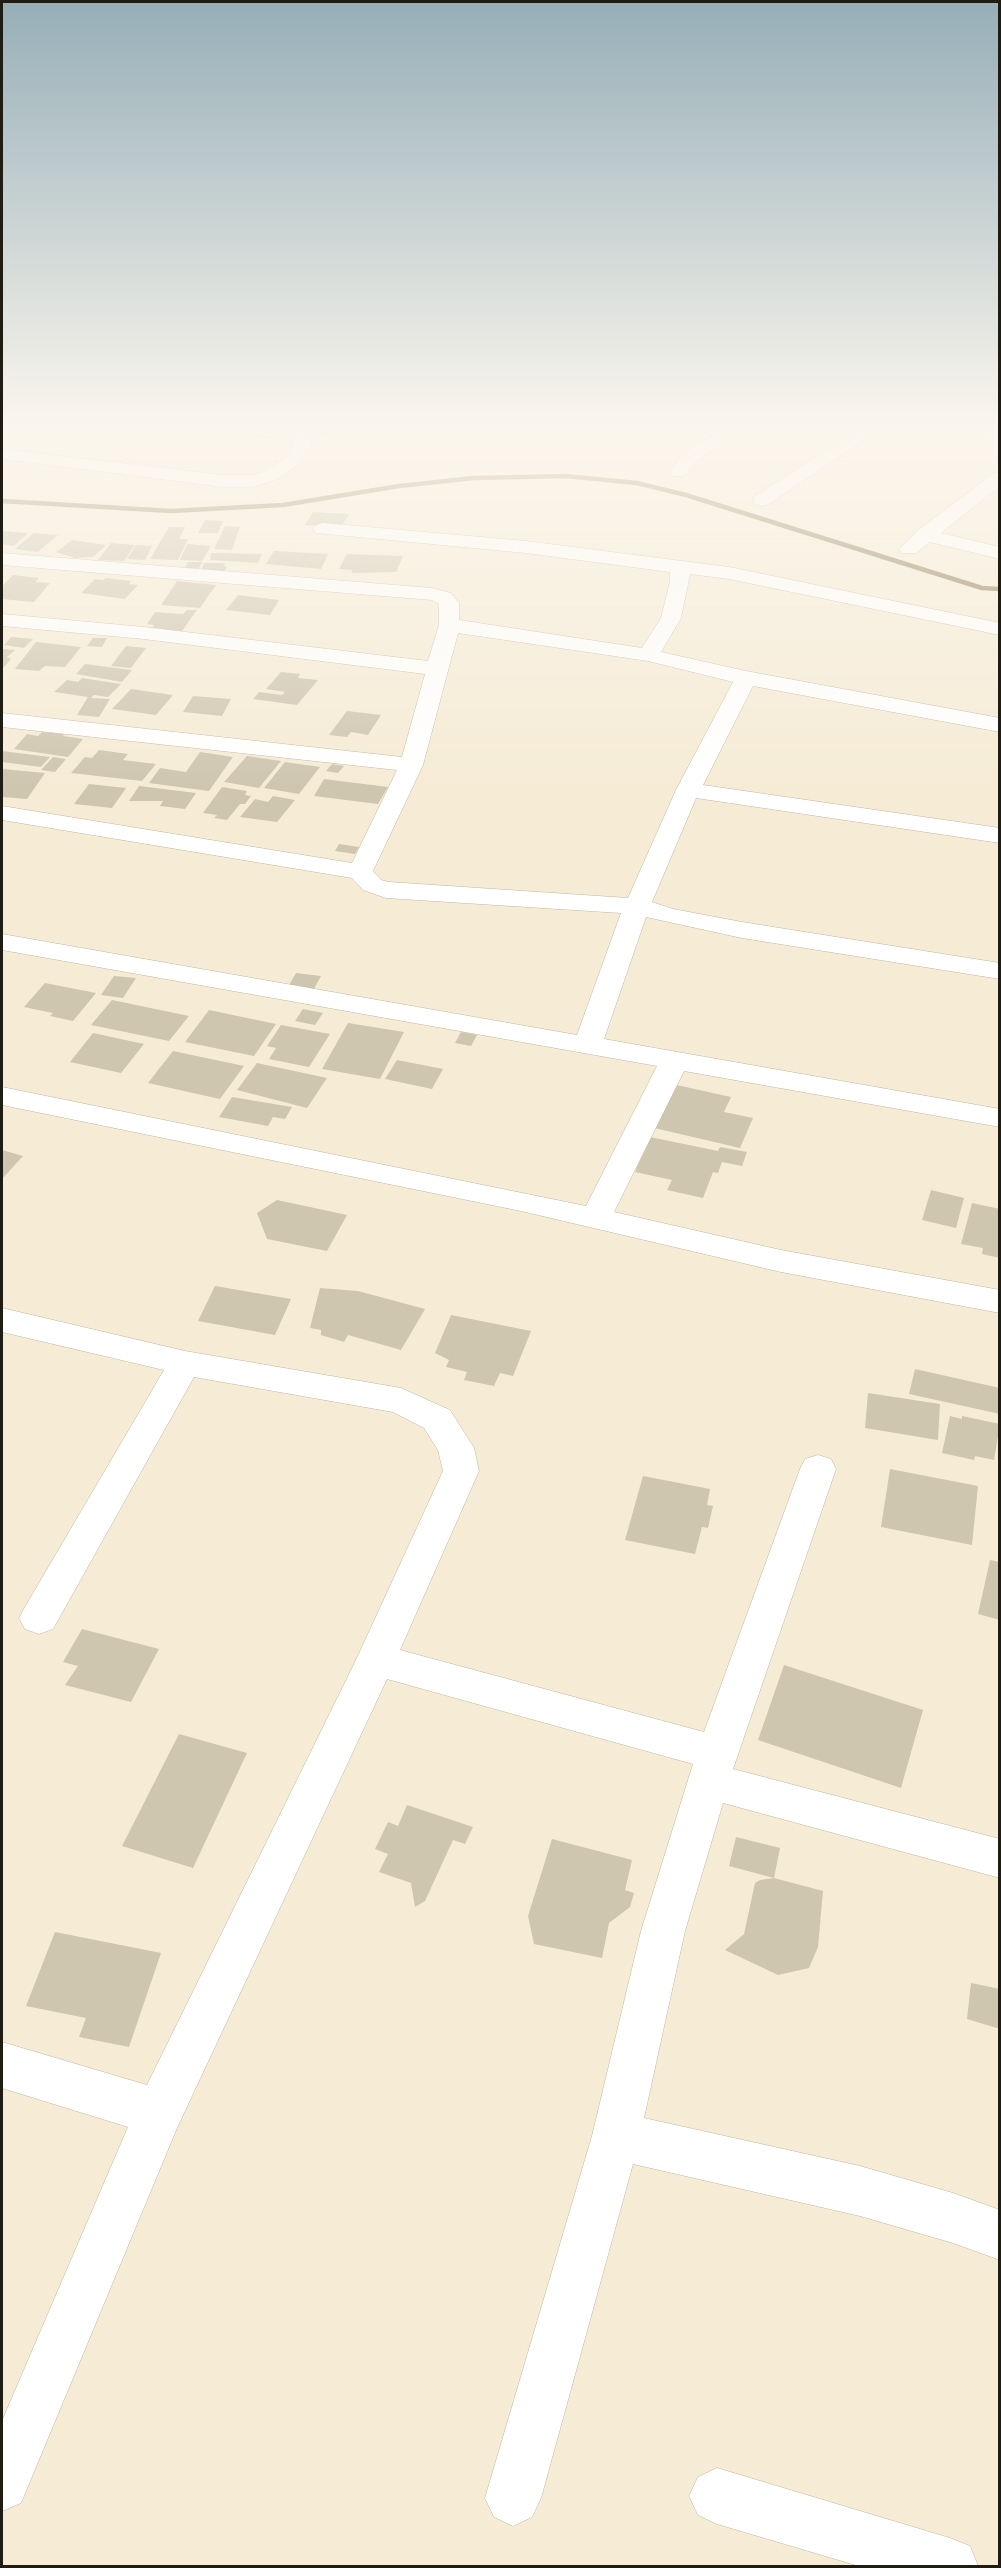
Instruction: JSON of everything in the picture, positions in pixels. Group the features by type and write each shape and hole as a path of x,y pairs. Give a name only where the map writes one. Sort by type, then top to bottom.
{"street":[{"path":"513,546 729,573 993,628"},
{"path":"909,549 912,546"},
{"path":"969,546 999,553"},
{"path":"2,559 432,594 444,597 449,603 449,624 411,765 360,872"},
{"path":"648,655 671,618 680,582 681,567"},
{"path":"2,620 144,633 438,669"},
{"path":"449,624 648,655 752,679 999,725"},
{"path":"587,1047 637,906 688,790 752,679"},
{"path":"2,720 411,765"},
{"path":"688,790 999,836"},
{"path":"2,813 360,872 372,885 386,890 637,906 668,916 742,930 999,971"},
{"path":"2,942 999,1118"},
{"path":"596,1217 674,1062"},
{"path":"2,1096 596,1217 781,1261 999,1302"},
{"path":"2,1320 185,1363 401,1401 438,1419 456,1448 461,1471 376,1660 159,2112 2,2484"},
{"path":"39,1618 185,1363"},
{"path":"513,2498 616,2136 663,1931 713,1767 818,1468"},
{"path":"376,1660 999,1859"},
{"path":"2,2065 159,2112"},
{"path":"616,2136 860,2191 953,2218 999,2235"},
{"path":"717,2496 950,2566"}],"building":[{"path":"19,546 45,546 38,552 15,549"},
{"path":"64,546 105,546 93,557 75,558 56,552"},
{"path":"109,546 134,546 124,561 98,560"},
{"path":"135,546 152,546 145,560 127,559"},
{"path":"158,546 185,546 178,560 150,559"},
{"path":"186,546 211,546 202,561 180,560"},
{"path":"216,546 233,546 232,550 214,549"},
{"path":"274,551 328,554 321,569 266,564"},
{"path":"211,553 262,554 258,563 210,560"},
{"path":"347,554 403,556 396,572 352,573 352,570 339,569"},
{"path":"188,562 203,562 197,571 184,570"},
{"path":"204,563 225,563 224,566 227,567 222,574 199,574"},
{"path":"13,575 39,578 35,582 50,583 34,602 2,599 2,586"},
{"path":"95,579 131,581 129,584 138,585 125,599 81,593"},
{"path":"177,581 216,585 200,608 161,605"},
{"path":"238,595 279,600 270,615 226,610"},
{"path":"187,610 197,610 182,631 152,629 154,625 147,624 155,612 183,614"},
{"path":"11,637 33,639 24,648 4,645"},
{"path":"93,638 107,638 102,647 87,646"},
{"path":"36,642 81,647 65,667 45,666 39,671 15,669"},
{"path":"126,646 146,648 131,668 111,666"},
{"path":"2,649 15,650 7,657 11,659 4,667 2,667"},
{"path":"85,664 132,670 122,682 76,674"},
{"path":"281,672 300,674 298,678 318,680 297,705 253,699 259,692 282,695 285,692 266,689"},
{"path":"82,678 121,684 108,697 94,695 91,698 110,699 99,717 77,715 88,697 54,692 67,680 78,682"},
{"path":"131,689 173,695 156,715 112,709"},
{"path":"193,696 231,699 222,716 183,712"},
{"path":"347,711 381,715 368,735 351,732 347,737 329,735"},
{"path":"42,732 83,739 68,757 14,749 27,734 38,736"},
{"path":"99,750 128,754 123,760 156,764 142,781 71,773 85,757 92,758"},
{"path":"2,751 50,757 41,767 2,762"},
{"path":"200,752 233,757 209,791 149,783 160,768 186,772"},
{"path":"247,756 281,761 259,788 224,782"},
{"path":"53,757 66,759 55,772 41,770"},
{"path":"285,762 320,767 299,794 264,788"},
{"path":"332,764 344,766 338,773 326,771"},
{"path":"3,769 45,773 27,799 2,797"},
{"path":"324,779 388,787 378,804 314,796"},
{"path":"89,784 126,788 112,808 74,804"},
{"path":"139,786 196,793 185,809 160,806 163,801 129,801"},
{"path":"222,787 247,791 245,795 251,796 245,804 240,804 227,820 214,818 217,815 203,813"},
{"path":"273,796 295,800 277,822 240,817 255,799 268,802"},
{"path":"339,844 359,847 355,854 335,851"},
{"path":"296,973 321,976 314,989 289,985"},
{"path":"114,976 136,978 123,998 101,995"},
{"path":"45,983 96,993 73,1021 50,1016 53,1013 24,1007"},
{"path":"112,1000 189,1016 169,1041 91,1025"},
{"path":"303,1009 323,1013 315,1025 295,1021"},
{"path":"209,1010 276,1024 254,1056 185,1042"},
{"path":"348,1023 404,1032 380,1079 322,1069"},
{"path":"281,1025 330,1034 309,1067 269,1059 276,1048 267,1046"},
{"path":"461,1032 477,1035 471,1046 455,1043"},
{"path":"93,1033 144,1044 121,1073 70,1062"},
{"path":"173,1051 244,1066 220,1099 148,1083"},
{"path":"397,1060 443,1069 432,1089 385,1079"},
{"path":"257,1063 327,1078 307,1108 237,1090"},
{"path":"672,1084 731,1097 724,1112 753,1118 740,1148 650,1127"},
{"path":"232,1097 292,1107 285,1119 273,1117 268,1126 219,1117"},
{"path":"650,1137 718,1151 720,1147 747,1152 742,1166 722,1162 718,1173 713,1172 703,1198 667,1190 672,1180 635,1172"},
{"path":"2,1150 23,1156 2,1179"},
{"path":"931,1190 964,1198 956,1228 922,1220"},
{"path":"277,1200 347,1215 327,1251 267,1239 257,1213"},
{"path":"972,1203 1000,1209 1000,1258 982,1254 983,1248 961,1244"},
{"path":"215,1286 291,1299 275,1335 198,1321"},
{"path":"320,1288 358,1291 425,1309 401,1350 348,1335 344,1342 321,1335 321,1330 310,1328"},
{"path":"451,1315 531,1331 513,1376 500,1373 494,1386 464,1380 467,1372 446,1367 449,1360 435,1353"},
{"path":"915,1369 1000,1388 1000,1414 909,1394"},
{"path":"868,1393 940,1404 938,1440 865,1428"},
{"path":"950,1416 962,1419 962,1416 1000,1424 994,1460 975,1456 974,1460 942,1453"},
{"path":"890,1469 978,1486 972,1545 881,1527"},
{"path":"643,1476 710,1489 707,1505 713,1506 708,1528 702,1527 695,1554 625,1540"},
{"path":"990,1560 1000,1562 1000,1620 978,1614"},
{"path":"82,1629 159,1649 131,1702 65,1685 78,1666 63,1662"},
{"path":"784,1665 923,1710 901,1788 758,1740"},
{"path":"179,1734 247,1753 193,1868 122,1846"},
{"path":"407,1805 473,1827 465,1844 453,1840 425,1901 415,1907 411,1883 379,1872 388,1854 375,1849 388,1822 398,1826"},
{"path":"736,1837 780,1848 774,1878 729,1866"},
{"path":"552,1839 632,1860 625,1890 634,1893 630,1907 609,1923 602,1958 534,1944 528,1916"},
{"path":"774,1878 823,1891 818,1947 809,1968 778,1975 725,1950 744,1934 755,1883"},
{"path":"55,1932 161,1953 129,2047 79,2037 86,2018 26,2006"},
{"path":"971,1983 1000,1989 1000,2029 967,2019"}],"waterway":[{"path":"848,546 982,588 1000,589"}]}
